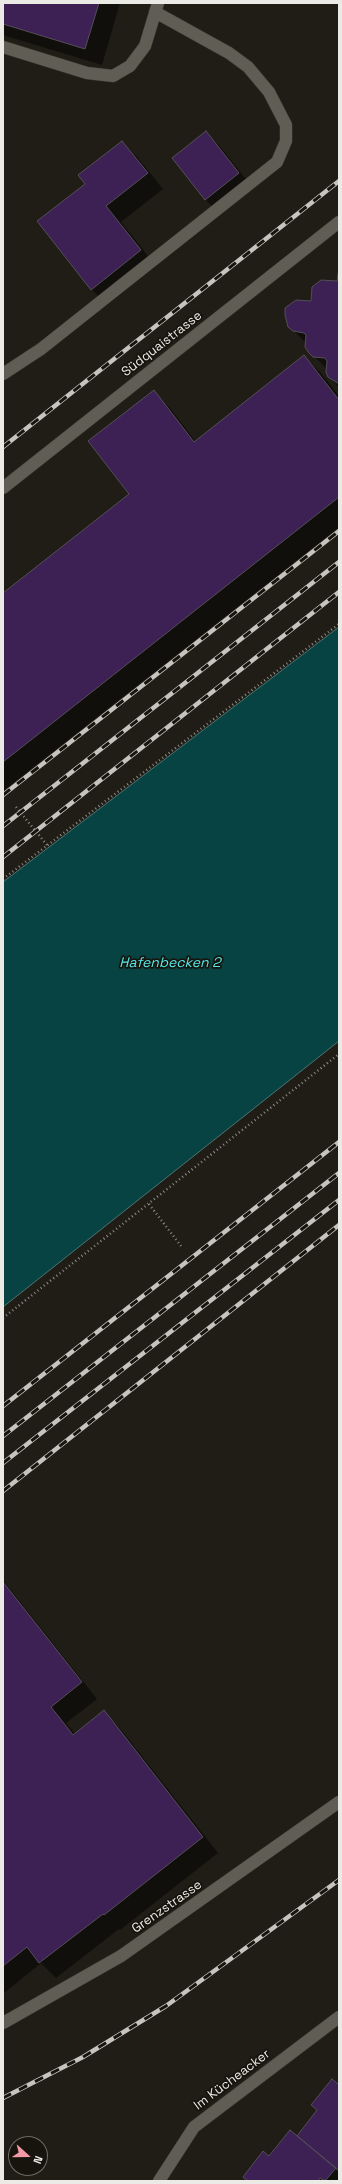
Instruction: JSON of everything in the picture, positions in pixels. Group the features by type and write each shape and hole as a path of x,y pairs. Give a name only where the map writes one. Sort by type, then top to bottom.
{"street":[{"path":"3,47 87,73 113,76 130,66 145,46 156,7 229,53 248,67 269,92 286,125 286,141 277,162 41,349 3,374"},
{"name":"Südquaistrasse","path":"3,488 339,222"},
{"name":"Grenzstrasse","path":"3,2022 121,1956 339,1802"},
{"name":"Im Kücheacker","path":"159,2181 194,2127 339,2017"}],"path":[{"path":"3,879 339,624"},
{"path":"16,807 47,845"},
{"path":"3,1318 339,1054"},
{"path":"149,1204 181,1246"}],"water":[{"name":"Hafenbecken 2","path":"339,627 339,1041 3,1307 3,882"}],"building":[{"path":"3,3 99,3 85,49 3,24"},
{"path":"206,131 239,173 205,200 172,158"},
{"path":"122,141 148,173 106,206 141,250 91,290 37,221 85,184 78,175"},
{"path":"339,266 339,384 328,377 326,372 327,361 325,358 313,357 309,353 305,347 306,335 304,333 293,331 288,327 285,308 296,300 311,301 312,287 321,280 337,281"},
{"path":"304,355 339,400 339,497 3,762 3,593 129,494 88,441 154,390 194,442"},
{"path":"3,1582 82,1682 51,1707 73,1735 104,1710 203,1837 104,1915 103,1914 39,1963 27,1947 3,1966"},
{"path":"332,2079 338,2084 339,2082 339,2171 297,2136 317,2110 311,2105"},
{"path":"290,2130 336,2168 325,2181 320,2178 318,2181 248,2181 243,2177 263,2151 269,2156"}],"railway":[{"path":"3,447 339,181"},
{"path":"3,795 339,531"},
{"path":"3,826 339,562"},
{"path":"3,857 339,592"},
{"path":"3,1406 339,1142"},
{"path":"3,1436 339,1173"},
{"path":"3,1463 339,1200"},
{"path":"3,1491 339,1225"},
{"path":"3,2098 83,2057 166,2006 339,1880"}]}
